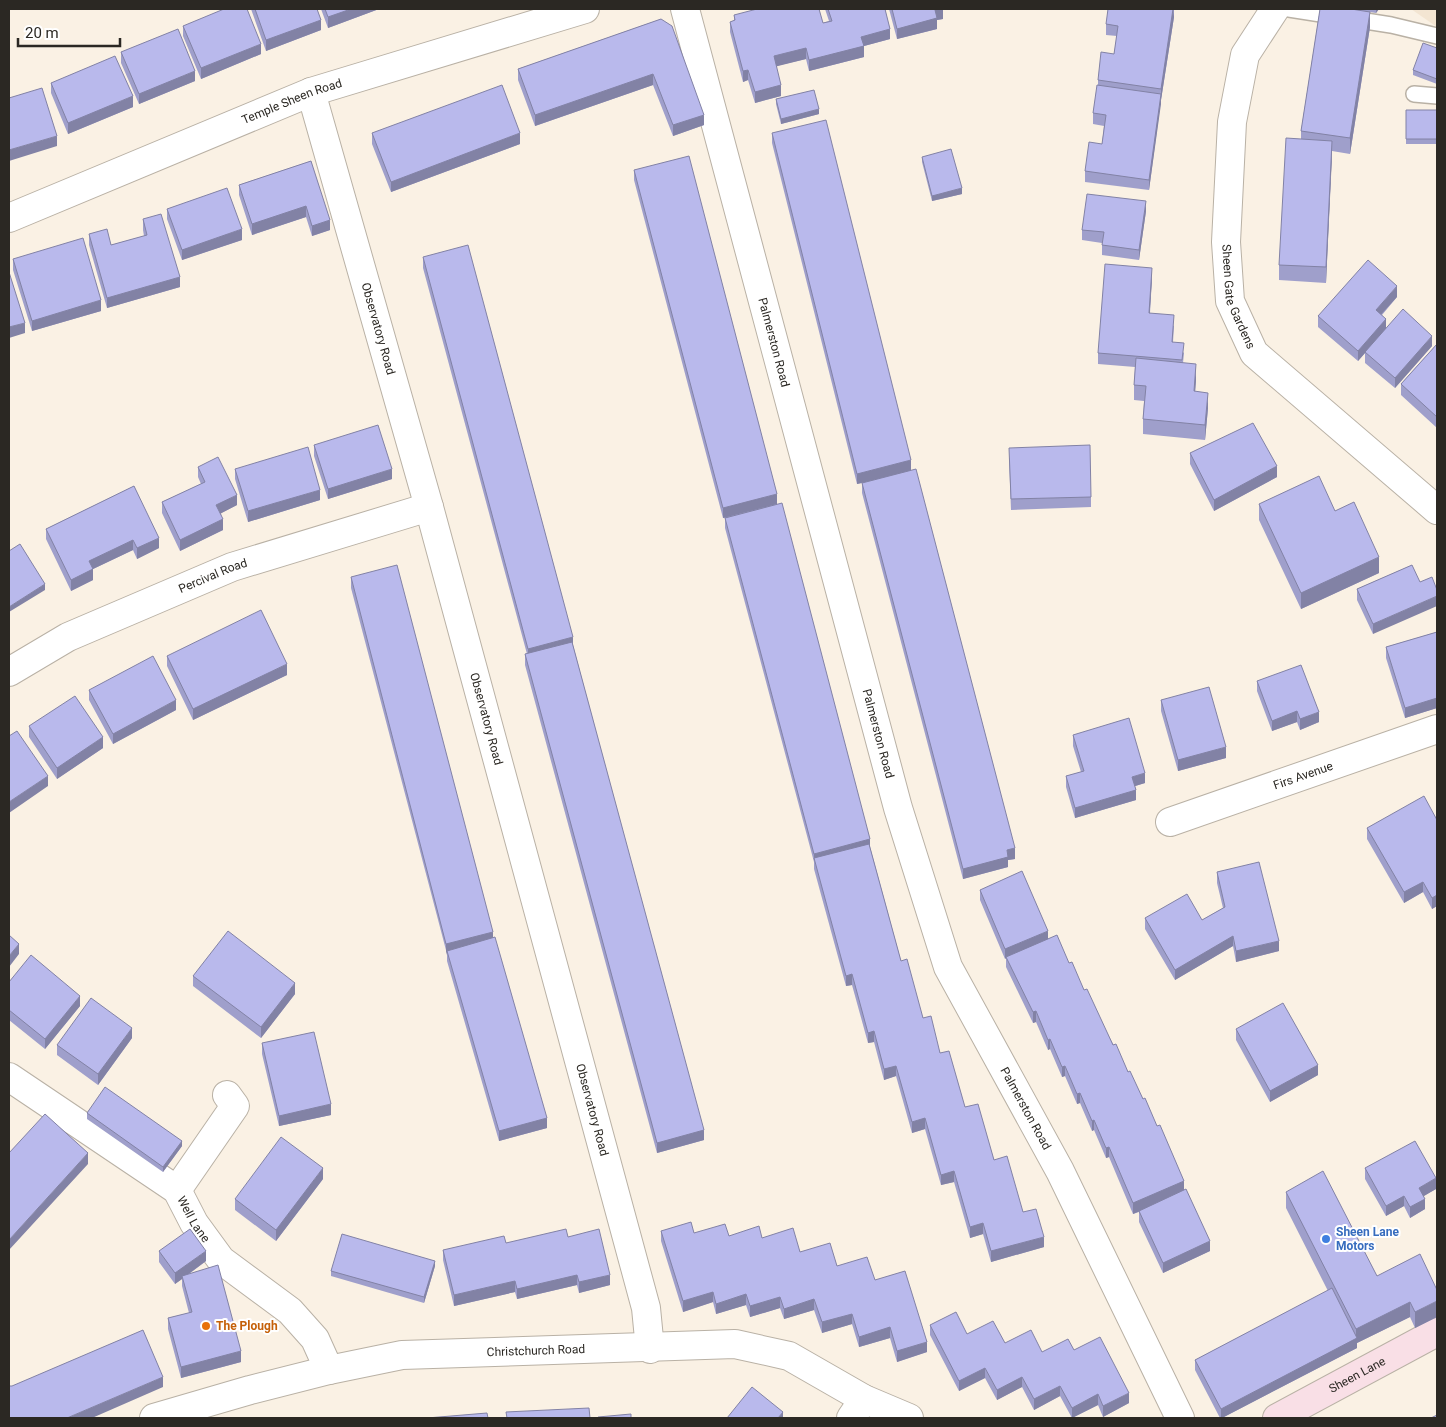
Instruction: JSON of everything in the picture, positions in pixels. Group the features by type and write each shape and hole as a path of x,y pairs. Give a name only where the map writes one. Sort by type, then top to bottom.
{"main road":[{"name":"Sheen Lane","path":"1277,1418 1437,1332"}],"street":[{"name":"Temple Sheen Road","path":"9,218 311,92 585,9"},
{"name":"Palmerston Road","path":"686,9 898,808 948,967 1060,1171 1180,1418"},
{"name":"Sheen Gate Gardens","path":"1275,9 1245,55 1232,122 1226,242 1230,301 1254,353 1437,510"},
{"name":"Observatory Road","path":"311,92 429,507 646,1308 650,1348"},
{"name":"Percival Road","path":"9,672 68,637 232,567 429,507"},
{"name":"Firs Avenue","path":"1170,822 1437,730"},
{"name":"Well Lane","path":"9,1078 177,1190 194,1223 221,1260 290,1311 315,1339 329,1370"},
{"path":"177,1190 235,1106 227,1095"},
{"name":"Christchurch Road","path":"154,1418 250,1390 329,1370 402,1355 735,1344 789,1356 857,1409 909,1418"}],"lane":[{"path":"1288,9 1391,26 1437,36"},
{"path":"1414,94 1437,96"}],"shaded area":[{"path":"1411,9 1437,9 1437,27"}],"building":[{"path":"224,9 247,9 261,44 201,68 183,26"},
{"path":"255,9 317,9 321,20 266,40"},
{"path":"325,9 351,9 328,17"},
{"path":"757,9 819,9 823,23 832,21 828,9 885,9 890,29 861,37 864,46 809,60 806,48 774,56 781,85 755,92 748,70 743,71 730,22 735,20 734,15"},
{"path":"892,9 941,9 935,10 937,18 897,29"},
{"path":"1108,9 1173,9 1161,89 1098,80 1101,52 1114,54 1118,26 1106,24"},
{"path":"1320,9 1351,9 1370,12 1350,138 1301,131"},
{"path":"661,19 672,26 704,115 673,125 653,74 535,115 518,69"},
{"path":"178,29 195,71 139,94 121,52"},
{"path":"1423,43 1437,48 1437,79 1413,70"},
{"path":"115,56 133,96 68,123 51,83"},
{"path":"502,85 520,133 391,182 372,133"},
{"path":"1097,85 1161,94 1149,180 1085,171 1089,142 1102,144 1106,115 1093,113"},
{"path":"42,88 57,136 9,150 9,98"},
{"path":"814,90 819,109 781,119 776,99"},
{"path":"1406,110 1437,110 1437,139 1406,139"},
{"path":"826,120 911,460 857,474 772,133"},
{"path":"1286,138 1332,141 1326,267 1279,265"},
{"path":"951,149 962,188 932,196 922,157"},
{"path":"689,156 777,494 723,508 634,170"},
{"path":"311,161 330,220 312,226 306,206 252,224 239,185"},
{"path":"227,188 242,229 182,250 167,209"},
{"path":"1087,194 1146,201 1139,250 1102,245 1104,232 1082,230"},
{"path":"161,214 180,277 107,298 89,234 107,229 111,245 147,235 143,219"},
{"path":"83,238 101,300 32,321 13,259"},
{"path":"468,245 573,637 528,649 423,257"},
{"path":"1368,260 1397,286 1376,310 1386,319 1358,351 1318,316"},
{"path":"1105,264 1152,268 1149,313 1174,315 1172,342 1184,343 1182,360 1098,353"},
{"path":"9,272 25,323 9,327"},
{"path":"1403,309 1432,336 1395,378 1365,352"},
{"path":"1437,344 1437,417 1401,384"},
{"path":"1136,358 1196,364 1194,391 1208,393 1205,425 1143,419 1146,386 1134,385"},
{"path":"1253,423 1277,466 1214,500 1190,453"},
{"path":"378,425 392,469 328,489 314,445"},
{"path":"1090,445 1091,497 1011,499 1009,448"},
{"path":"308,447 320,490 248,511 235,469"},
{"path":"218,457 237,495 216,505 223,519 180,540 162,502 205,482 198,467"},
{"path":"916,469 1015,848 1007,850 1008,857 963,869 862,483"},
{"path":"1319,476 1335,511 1354,502 1379,557 1301,593 1259,504"},
{"path":"134,486 159,538 137,548 133,540 89,561 93,569 71,580 46,529"},
{"path":"782,503 870,839 814,854 725,518"},
{"path":"20,544 45,584 9,607 9,551"},
{"path":"397,565 493,932 446,944 351,577"},
{"path":"1412,565 1420,582 1432,577 1437,590 1437,596 1373,624 1357,589"},
{"path":"261,610 287,664 193,709 167,656"},
{"path":"1437,632 1437,698 1405,708 1386,647"},
{"path":"572,642 704,1130 657,1143 525,654"},
{"path":"153,656 176,700 113,734 89,690"},
{"path":"1301,665 1319,712 1300,719 1297,711 1272,721 1257,681"},
{"path":"1209,687 1226,747 1178,760 1161,700"},
{"path":"75,696 103,737 57,768 29,726"},
{"path":"1129,718 1145,773 1132,777 1136,790 1075,808 1066,776 1084,771 1073,735"},
{"path":"17,731 48,776 9,802 9,736"},
{"path":"1424,796 1437,820 1437,895 1432,898 1423,882 1404,892 1367,828"},
{"path":"869,844 901,961 907,959 923,1018 931,1016 940,1053 949,1051 965,1107 978,1104 994,1160 1007,1156 1023,1212 1036,1209 1044,1237 991,1251 983,1223 970,1227 954,1171 941,1175 925,1118 912,1122 896,1066 884,1069 874,1031 868,1033 852,974 846,976 814,858"},
{"path":"1259,862 1279,941 1236,951 1233,936 1175,970 1145,918 1187,894 1202,920 1225,907 1217,872"},
{"path":"1022,871 1048,931 1005,949 980,890"},
{"path":"228,931 295,983 261,1027 193,976"},
{"path":"9,935 19,944 9,956"},
{"path":"1057,935 1069,963 1072,962 1084,990 1087,989 1113,1045 1116,1044 1128,1072 1130,1071 1143,1099 1145,1098 1157,1126 1160,1125 1184,1181 1133,1203 1109,1147 1106,1148 1080,1093 1077,1094 1065,1066 1062,1067 1036,1011 1033,1012 1006,957"},
{"path":"495,937 547,1118 499,1131 447,951"},
{"path":"31,955 80,996 45,1039 9,1010 9,982"},
{"path":"91,998 132,1028 98,1074 57,1045"},
{"path":"1283,1003 1318,1065 1270,1091 1236,1029"},
{"path":"314,1032 331,1104 279,1116 262,1043"},
{"path":"105,1087 182,1141 163,1167 87,1113"},
{"path":"45,1114 88,1153 9,1240 9,1153"},
{"path":"281,1137 323,1168 276,1230 235,1199"},
{"path":"1415,1141 1436,1178 1419,1188 1425,1199 1410,1207 1404,1196 1386,1206 1365,1168"},
{"name":"Sheen Lane Motors","path":"1323,1171 1377,1276 1420,1254 1437,1290 1437,1301 1415,1312 1410,1302 1356,1329 1286,1192"},
{"path":"1186,1189 1210,1241 1163,1263 1139,1211"},
{"path":"691,1222 694,1233 725,1224 729,1236 759,1226 762,1238 793,1228 800,1252 830,1243 837,1266 867,1257 875,1280 905,1271 927,1342 897,1351 890,1327 859,1337 852,1314 822,1322 814,1299 784,1309 780,1297 750,1306 746,1294 716,1304 713,1292 683,1301 661,1231"},
{"path":"190,1229 206,1251 175,1273 159,1251"},
{"path":"566,1229 568,1237 599,1229 610,1275 579,1282 577,1275 517,1289 515,1281 454,1295 443,1250 504,1236 506,1243"},
{"path":"342,1234 435,1261 424,1297 331,1271"},
{"name":"The Plough","path":"218,1265 241,1351 181,1367 168,1318 192,1312 182,1276"},
{"path":"1332,1288 1357,1338 1221,1409 1195,1360"},
{"path":"956,1312 967,1334 993,1321 1005,1343 1031,1330 1042,1352 1068,1339 1074,1350 1100,1337 1129,1393 1103,1406 1098,1394 1072,1408 1060,1386 1034,1399 1022,1377 997,1390 985,1368 959,1381 930,1325"},
{"path":"143,1330 163,1377 67,1418 9,1418 9,1386"},
{"path":"752,1387 783,1412 778,1418 727,1418"},
{"path":"589,1408 590,1418 507,1418 506,1412"},
{"path":"487,1413 488,1418 427,1418"},
{"path":"631,1414 631,1418 598,1418 598,1417"}],"place":[{"name":"Sheen Lane Motors","path":"1326,1239"},
{"name":"The Plough","path":"206,1326"}]}
